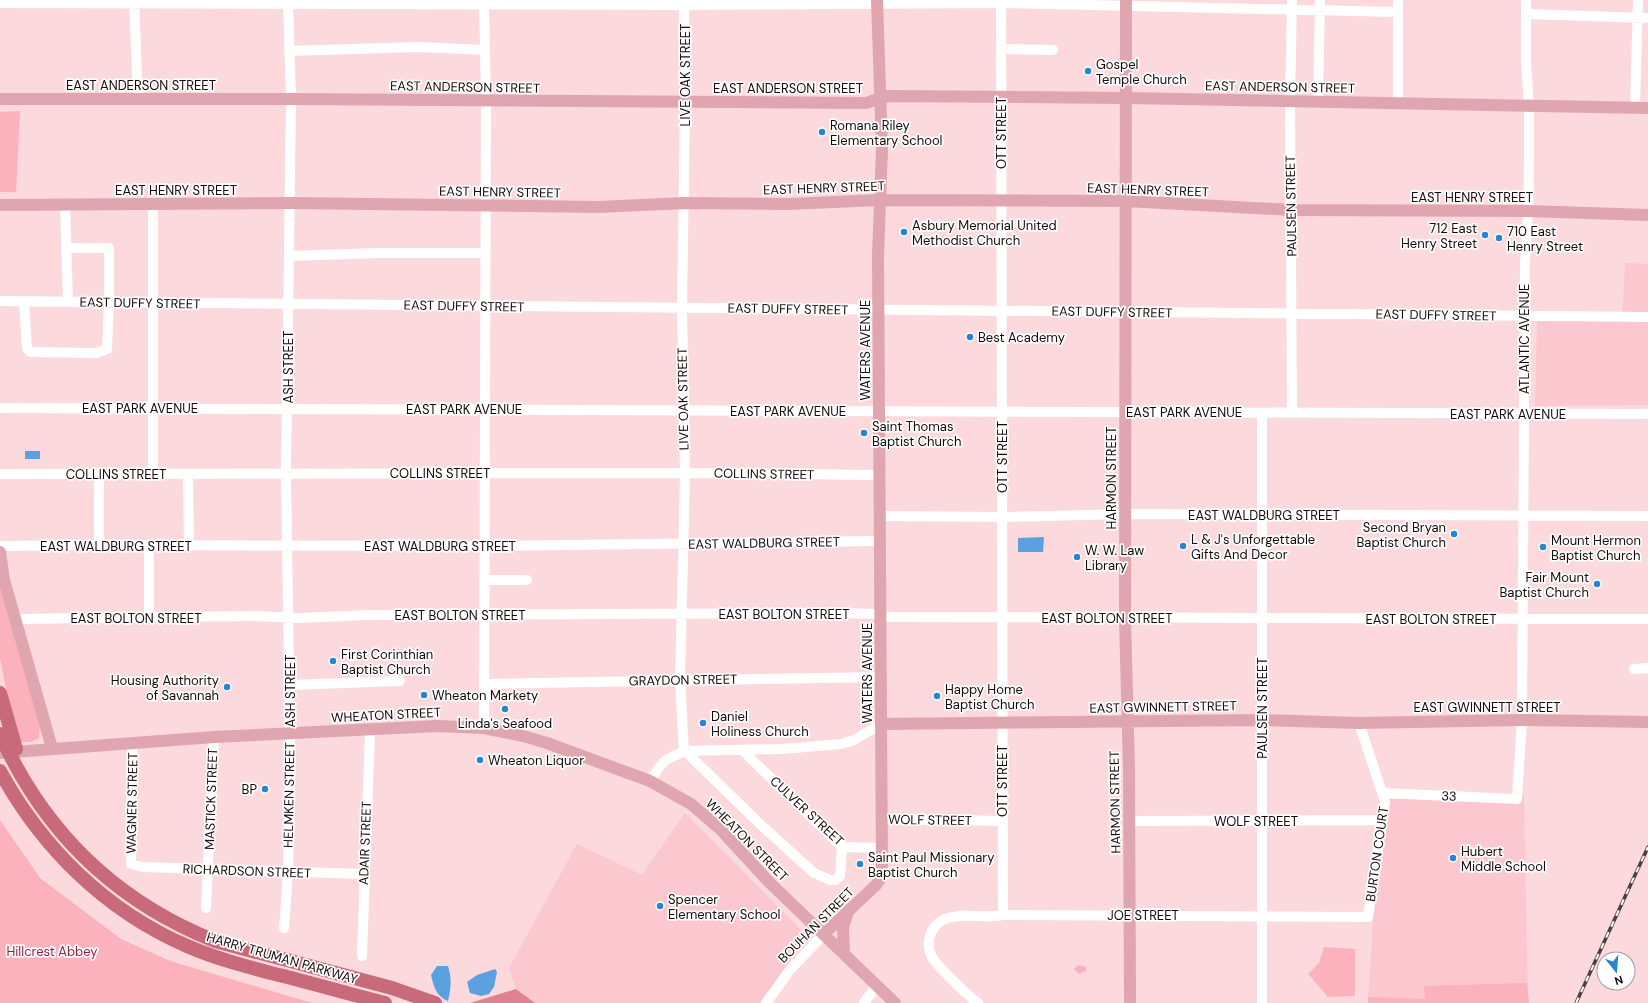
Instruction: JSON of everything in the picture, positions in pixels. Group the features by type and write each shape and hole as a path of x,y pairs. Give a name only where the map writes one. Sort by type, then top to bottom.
{"highway":[{"path":"0,693 16,750 30,786"},
{"path":"0,734 30,786"},
{"path":"0,771 4,789"},
{"name":"HARRY TRUMAN PARKWAY","path":"30,786 54,824 70,844 107,879 148,908 193,932 240,948 416,996 435,1003"},
{"name":"HARRY TRUMAN PARKWAY","path":"4,789 37,840 63,866 140,921 162,934 210,955 385,1003"}],"main road":[{"name":"WATERS AVENUE","path":"877,1 882,150 879,310 882,867"},
{"name":"HARMON STREET","path":"1126,2 1125,618 1130,821 1130,1003"},
{"name":"EAST ANDERSON STREET","path":"0,99 291,98 486,101 866,103 888,96 1126,98 1648,108"},
{"name":"EAST HENRY STREET","path":"0,204 153,205 290,203 486,207 598,207 685,203 788,204 880,200 1001,202 1126,201 1292,210 1528,211 1648,215"},
{"path":"0,552 4,580 52,748"},
{"name":"EAST GWINNETT STREET","path":"881,724 1002,724 1128,720 1263,720 1359,723 1522,720 1648,722"},
{"name":"WHEATON STREET","path":"0,753 214,737 449,726 484,728 547,743 650,781 682,798 700,811 720,829 769,882 844,952 895,1003"},
{"name":"BOUHAN STREET","path":"824,934 876,885 881,878 882,867"},
{"path":"844,952 843,927 849,911"}],"street":[{"path":"1398,0 1398,104"},
{"name":"ATLANTIC AVENUE","path":"1517,799 1522,720 1525,264 1528,211 1529,106 1526,63 1526,0"},
{"path":"1635,108 1643,17 1638,0"},
{"path":"0,3 684,3 877,1 1126,2 1320,5 1398,12"},
{"path":"134,2 138,99"},
{"path":"484,2 486,101 484,728"},
{"name":"OTT STREET","path":"1001,2 1003,915"},
{"name":"ASH STREET","path":"288,3 291,98 286,546 289,617 290,734"},
{"name":"LIVE OAK STREET","path":"684,3 685,203 682,308 685,473 682,545 680,680 686,751"},
{"name":"PAULSEN STREET","path":"1292,4 1290,101 1292,210 1292,413"},
{"path":"1318,102 1320,5"},
{"path":"1526,14 1643,17"},
{"path":"289,51 418,47 485,50"},
{"path":"1001,49 1052,50"},
{"path":"66,205 68,302"},
{"path":"153,205 153,474"},
{"path":"24,302 27,348 30,352 96,353 107,348 109,248 67,248"},
{"path":"289,256 379,253 485,253"},
{"name":"EAST DUFFY STREET","path":"0,301 1648,317"},
{"name":"EAST PARK AVENUE","path":"0,408 1648,414"},
{"name":"PAULSEN STREET","path":"1262,413 1262,1003"},
{"name":"COLLINS STREET","path":"0,474 685,473 879,475"},
{"path":"99,474 99,545"},
{"path":"188,474 189,546"},
{"name":"EAST WALDBURG STREET","path":"880,516 1003,517 1125,514 1648,516"},
{"name":"EAST WALDBURG STREET","path":"0,546 484,546 880,542"},
{"path":"149,546 149,618"},
{"path":"485,580 527,580"},
{"name":"EAST BOLTON STREET","path":"15,619 368,615 880,614 888,617 1523,620 1648,619"},
{"path":"1634,669 1648,668"},
{"name":"GRAYDON STREET","path":"485,684 881,677"},
{"path":"290,685 400,681"},
{"name":"BURTON COURT","path":"1359,723 1385,802 1368,917"},
{"path":"650,781 666,760 686,751 742,750 841,744 854,740 881,724"},
{"name":"ADAIR STREET","path":"362,956 370,730"},
{"name":"HELMKEN STREET","path":"284,928 288,872 292,748 290,734"},
{"name":"MASTICK STREET","path":"206,908 214,737"},
{"name":"WAGNER STREET","path":"131,864 132,743"},
{"name":"CULVER STREET","path":"742,750 842,846 882,848"},
{"path":"686,751 761,825 814,873 830,880 836,880 840,876 842,846"},
{"name":"33","path":"1382,793 1517,799"},
{"name":"WOLF STREET","path":"882,819 1002,821"},
{"name":"WOLF STREET","path":"1130,821 1382,820"},
{"name":"RICHARDSON STREET","path":"131,864 142,867 364,874"},
{"name":"JOE STREET","path":"978,1003 934,959 930,949 930,937 934,926 945,919 966,916 1003,915 1368,917"},
{"name":"BOUHAN STREET","path":"766,1003 790,970 824,934"},
{"path":"864,1003 877,985"}],"shaded area":[{"path":"1625,263 1648,264 1648,405 1535,406 1537,320 1622,321"},
{"name":"Hubert Middle School","path":"1389,790 1524,794 1528,1003 1368,1003 1373,922"},
{"name":"Spencer Elementary School","path":"685,813 807,936 760,1003 535,1003 516,989 509,968 577,844 642,875"},
{"path":"516,989 535,1003 470,1003"}],"green space":[{"path":"20,111 16,192 0,192 0,112"},
{"path":"0,577 40,725 39,738 31,742 21,742 12,716 0,659"},
{"name":"Hillcrest Abbey","path":"0,820 40,878 121,939 170,961 312,1003 0,1003"},
{"path":"1324,947 1355,949 1355,996 1328,997 1308,974 1319,963"},
{"path":"1078,965 1086,967 1086,971 1079,974 1074,969"},
{"path":"1527,983 1529,1003 1368,1003 1368,997 1425,999 1424,986"}],"water":[{"path":"25,451 40,451 40,459 25,459"},
{"path":"1044,537 1043,552 1018,552 1018,538"},
{"path":"437,966 448,966 451,984 448,1001 438,994 433,983 431,975"},
{"path":"495,969 497,972 494,987 489,994 481,996 470,993 467,982 477,975"}],"railway":[{"path":"1576,1003 1648,847"}],"place":[{"name":"Gospel Temple Church","path":"1088,71"},
{"name":"Romana Riley Elementary School","path":"822,132"},
{"name":"Asbury Memorial United Methodist Church","path":"904,232"},
{"name":"712 East Henry Street","path":"1485,235"},
{"name":"710 East Henry Street","path":"1499,238"},
{"name":"Best Academy","path":"970,337"},
{"name":"Saint Thomas Baptist Church","path":"864,433"},
{"name":"Second Bryan Baptist Church","path":"1454,534"},
{"name":"L & J's Unforgettable Gifts And Decor","path":"1183,546"},
{"name":"Mount Hermon Baptist Church","path":"1543,547"},
{"name":"W. W. Law Library","path":"1077,557"},
{"name":"Fair Mount Baptist Church","path":"1597,584"},
{"name":"First Corinthian Baptist Church","path":"333,661"},
{"name":"Housing Authority of Savannah","path":"227,687"},
{"name":"Wheaton Markety","path":"424,695"},
{"name":"Happy Home Baptist Church","path":"937,696"},
{"name":"Linda's Seafood","path":"505,709"},
{"name":"Daniel Holiness Church","path":"703,723"},
{"name":"Wheaton Liquor","path":"480,760"},
{"name":"BP","path":"265,789"},
{"name":"Hubert Middle School","path":"1453,858"},
{"name":"Saint Paul Missionary Baptist Church","path":"860,864"},
{"name":"Spencer Elementary School","path":"660,906"}]}
